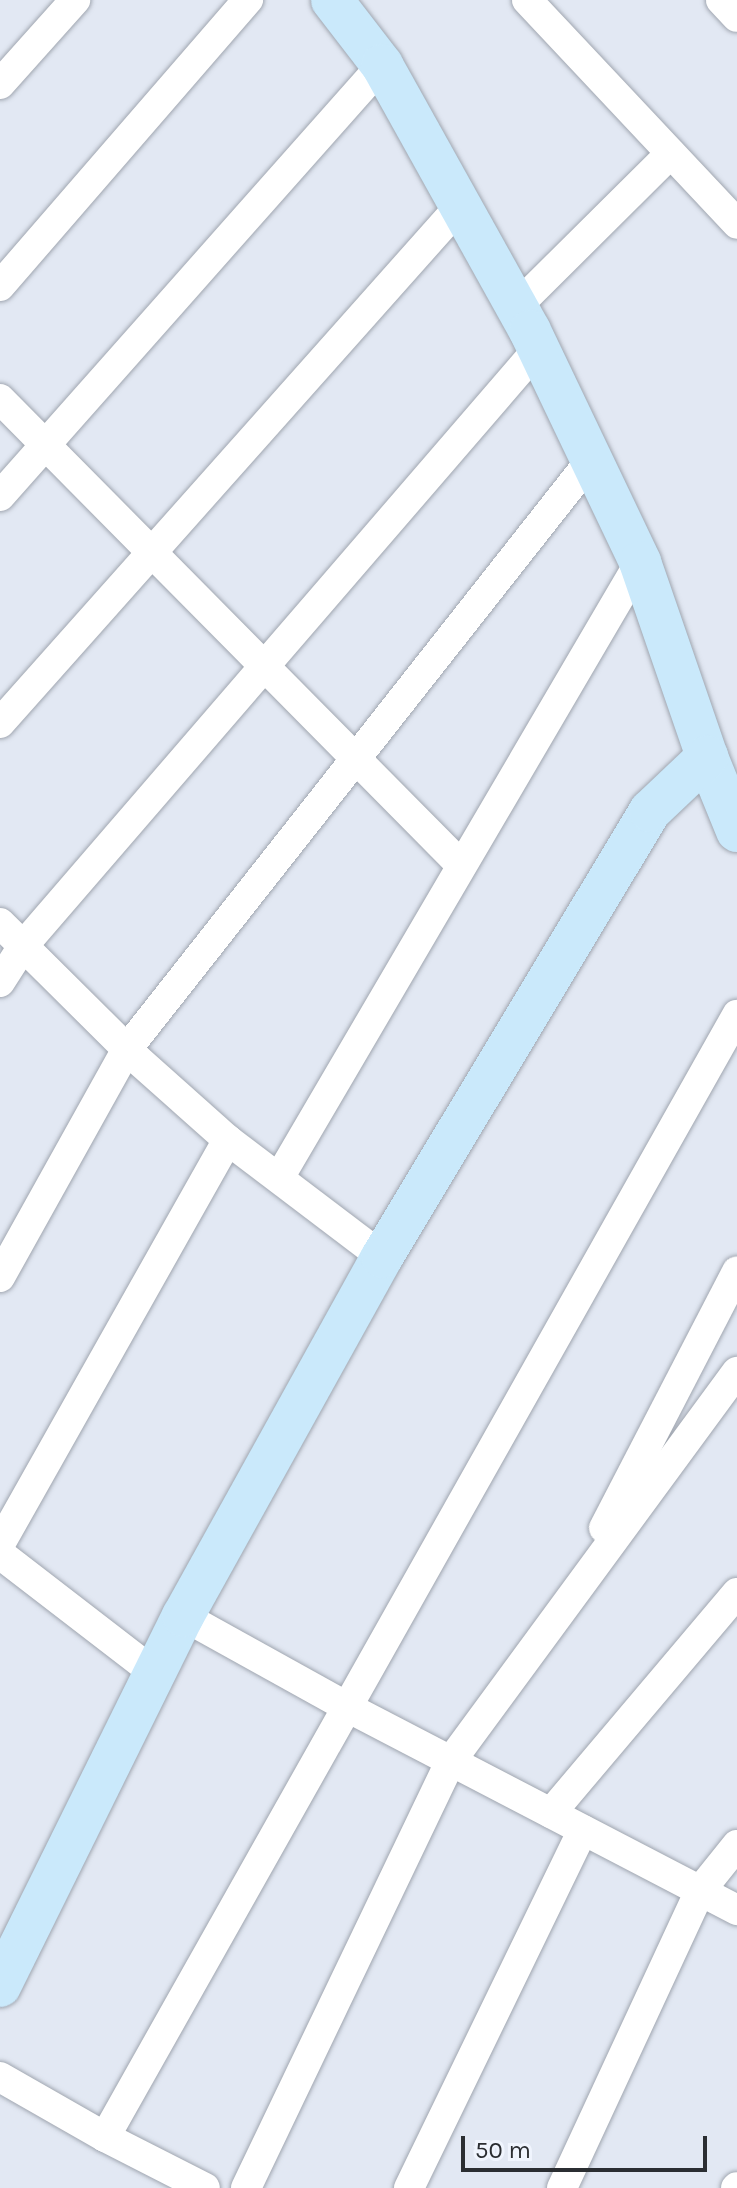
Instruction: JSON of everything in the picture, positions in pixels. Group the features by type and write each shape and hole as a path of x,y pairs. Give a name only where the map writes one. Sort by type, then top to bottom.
{"street":[{"path":"0,84 75,0"},
{"path":"0,286 248,0"},
{"path":"527,0 737,224"},
{"path":"721,0 737,17"},
{"path":"345,5 382,65 516,307 640,562 707,757 737,831"},
{"path":"0,496 382,65"},
{"path":"516,307 671,153"},
{"path":"0,723 460,206"},
{"path":"0,982 23,946 538,349"},
{"path":"0,399 461,865"},
{"path":"0,1277 127,1049 591,460"},
{"path":"279,1178 640,562"},
{"path":"0,1986 157,1675 183,1616 382,1257 650,811 707,757"},
{"path":"0,923 127,1049 228,1140 382,1257"},
{"path":"105,2137 737,1015"},
{"path":"0,1544 228,1140"},
{"path":"558,1615 737,1271"},
{"path":"246,2188 451,1761 737,1372"},
{"path":"0,1554 157,1675"},
{"path":"551,1813 737,1593"},
{"path":"183,1616 347,1707 737,1910"},
{"path":"409,2188 583,1830"},
{"path":"562,2188 700,1891 737,1845"},
{"path":"0,2077 105,2137 205,2188"}]}
